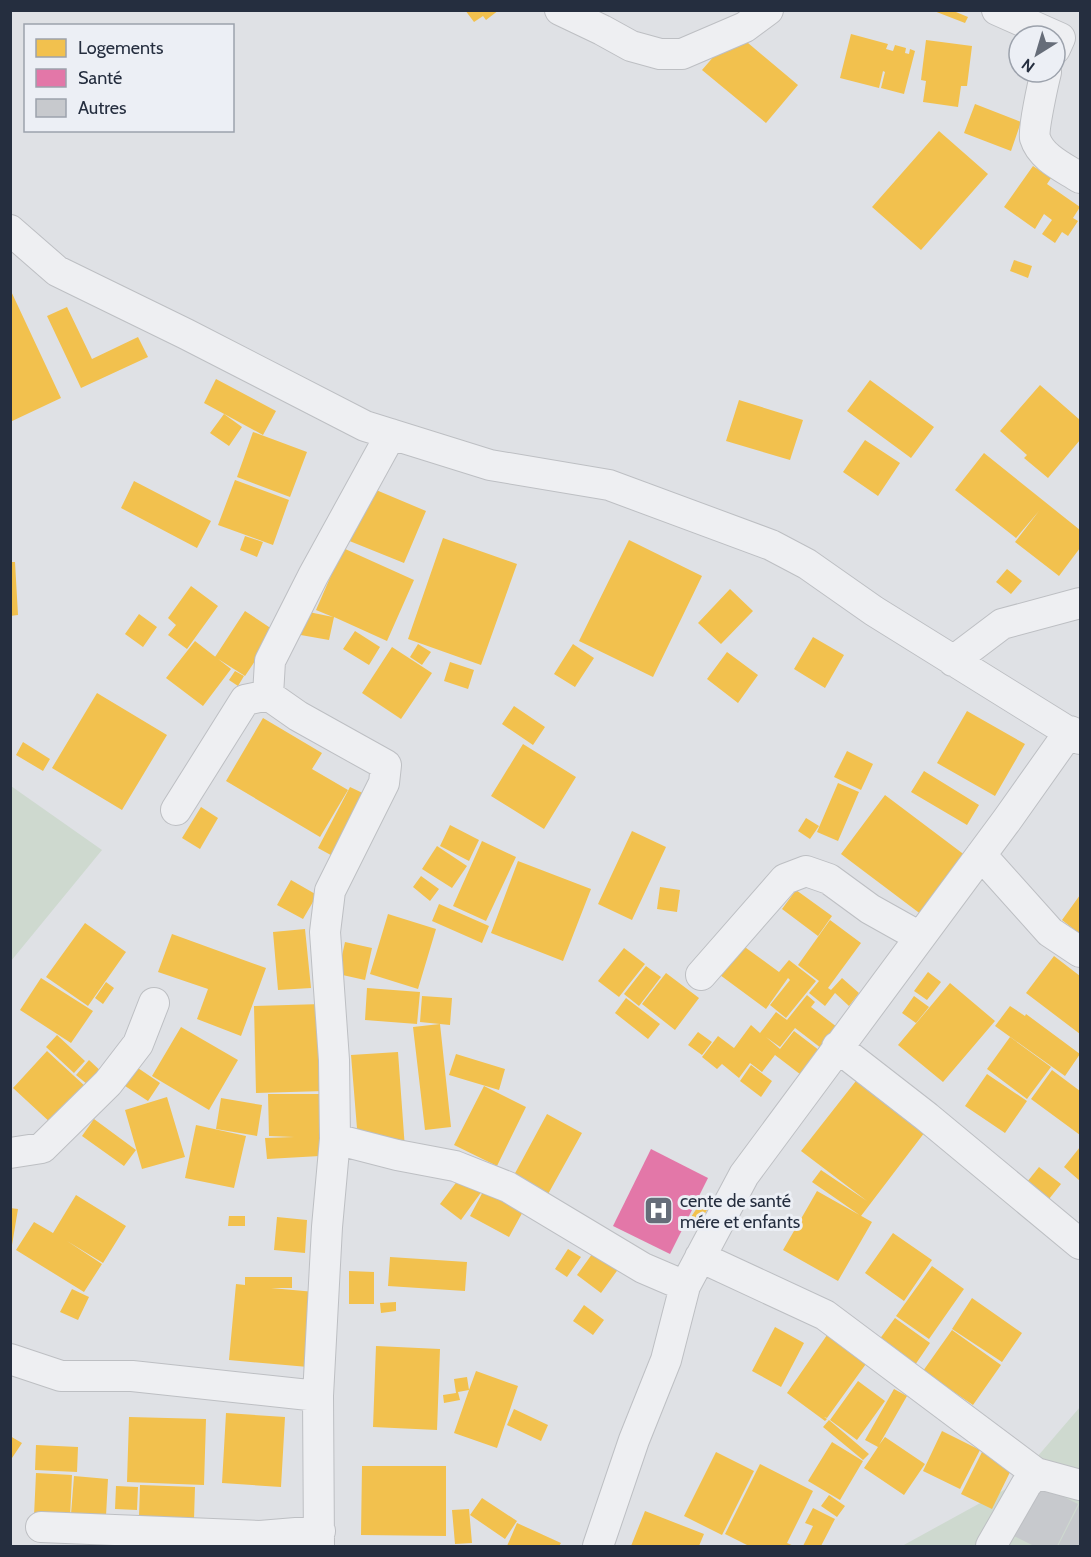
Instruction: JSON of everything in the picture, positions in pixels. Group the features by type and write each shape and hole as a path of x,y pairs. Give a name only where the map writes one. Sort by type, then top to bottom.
{"street":[{"path":"560,10 631,46 660,54 682,54 745,27 768,10"},
{"path":"997,10 1027,24"},
{"path":"1044,84 1035,136 1043,152 1080,178"},
{"path":"10,230 57,271 365,426 489,465 609,486 771,545 807,564 874,611 1077,735 981,855 744,1175 685,1286 666,1360 634,1440 598,1546"},
{"path":"268,695 270,661 313,576 391,434"},
{"path":"953,661 1002,624 1080,603"},
{"path":"41,1527 319,1539 318,1396 327,1227 335,1139 334,1060 324,932 330,891 384,783 386,765 298,716 268,695 245,700 176,810"},
{"path":"981,855 1050,932 1080,952"},
{"path":"701,975 785,879 806,871 829,879 870,909 920,938"},
{"path":"10,1154 42,1148 108,1083 138,1044 154,1003"},
{"path":"837,1047 927,1117 1080,1244"},
{"path":"335,1139 397,1155 455,1166 508,1187 643,1268 685,1286"},
{"path":"700,1257 825,1315 1036,1473 1080,1485"},
{"path":"10,1359 61,1376 132,1376 318,1396"},
{"path":"991,1546 1026,1485 1036,1473"}],"shaded area":[{"path":"11,786 102,850 11,961"},
{"path":"1080,1407 1080,1546 902,1546 1013,1485"}],"building: Logements":[{"path":"465,10 499,10 486,20 483,16 474,22"},
{"path":"951,10 968,17 965,23 934,11"},
{"path":"735,32 798,85 766,123 702,70"},
{"path":"851,34 888,44 886,49 893,51 895,45 906,48 905,53 909,54 910,49 915,51 904,94 881,88 885,72 883,71 879,88 840,78"},
{"path":"926,40 972,46 967,86 961,86 958,107 923,102 926,81 921,80"},
{"path":"975,104 1021,122 1011,151 964,133"},
{"path":"939,131 988,174 921,250 872,207"},
{"path":"1033,166 1051,178 1047,184 1080,207 1073,218 1078,221 1068,236 1062,232 1055,243 1042,234 1052,220 1044,214 1035,229 1004,207"},
{"path":"1014,260 1032,266 1028,278 1010,271"},
{"path":"10,289 61,398 10,422"},
{"path":"67,307 92,359 138,337 148,357 81,388 47,316"},
{"path":"216,379 276,411 263,435 204,403"},
{"path":"870,380 934,427 911,458 847,411"},
{"path":"1040,385 1080,420 1080,440 1048,478 1024,458 1027,455 1000,431"},
{"path":"739,400 803,420 790,460 726,441"},
{"path":"224,414 242,427 229,446 210,433"},
{"path":"253,432 307,452 290,497 237,477"},
{"path":"865,440 900,463 878,496 843,472"},
{"path":"984,453 1080,530 1080,548 1059,576 1015,542 1039,511 1016,538 955,490"},
{"path":"235,480 289,500 273,545 218,525"},
{"path":"134,481 211,521 197,548 121,508"},
{"path":"369,487 426,511 404,563 347,540"},
{"path":"245,536 263,542 257,557 240,550"},
{"path":"443,538 517,564 481,665 408,639"},
{"path":"629,540 702,576 653,677 579,641"},
{"path":"343,548 414,580 387,641 334,617 329,640 295,634 299,610 333,617 316,610"},
{"path":"10,562 15,562 18,615 10,616"},
{"path":"1007,569 1022,581 1011,594 996,582"},
{"path":"191,586 218,606 187,649 168,635 176,625 168,618"},
{"path":"730,589 753,611 721,644 698,623"},
{"path":"245,611 275,631 245,676 215,657"},
{"path":"139,614 157,627 143,647 125,634"},
{"path":"355,631 380,647 369,665 343,649"},
{"path":"813,637 844,655 825,688 794,669"},
{"path":"195,641 231,669 203,706 166,678"},
{"path":"418,644 431,652 422,665 410,657"},
{"path":"573,644 594,658 575,687 554,674"},
{"path":"392,647 432,673 401,719 362,693"},
{"path":"727,652 758,675 738,703 707,679"},
{"path":"450,662 474,670 468,689 444,681"},
{"path":"235,671 244,676 238,686 229,680"},
{"path":"97,693 167,735 122,810 52,768"},
{"path":"514,706 545,727 533,745 502,724"},
{"path":"967,711 1025,744 995,796 937,763"},
{"path":"263,718 322,753 312,769 348,790 320,837 226,781"},
{"path":"23,742 50,759 43,771 16,755"},
{"path":"523,744 576,777 544,829 491,796"},
{"path":"847,751 873,764 861,790 834,777"},
{"path":"924,771 979,805 967,825 911,792"},
{"path":"838,783 859,792 838,841 817,832"},
{"path":"350,787 371,797 338,859 318,848"},
{"path":"885,795 966,856 922,915 841,854"},
{"path":"201,807 218,818 200,849 182,838"},
{"path":"806,818 819,826 810,839 798,831"},
{"path":"450,825 479,840 469,861 440,846"},
{"path":"632,831 666,847 632,920 598,904"},
{"path":"482,841 516,857 486,921 453,906"},
{"path":"437,846 467,866 452,888 422,869"},
{"path":"518,861 591,889 563,961 491,933"},
{"path":"421,876 439,889 430,901 413,887"},
{"path":"291,880 317,895 303,919 277,905"},
{"path":"660,887 680,890 677,912 657,909"},
{"path":"796,890 832,916 818,936 782,909"},
{"path":"1080,895 1080,934 1062,920"},
{"path":"439,904 489,926 482,943 432,921"},
{"path":"388,914 436,929 418,989 370,974"},
{"path":"830,920 861,943 828,988 831,990 842,978 859,993 849,1006 835,993 825,1006 809,993 819,981 798,965"},
{"path":"85,923 126,952 88,1006 46,977"},
{"path":"305,929 311,988 278,990 273,932"},
{"path":"172,934 266,968 241,1036 197,1019 208,989 158,972"},
{"path":"345,942 372,948 365,980 338,974"},
{"path":"742,945 779,972 789,960 816,981 786,1018 770,1005 790,980 788,978 766,1009 720,975"},
{"path":"624,948 645,964 619,997 598,981"},
{"path":"1054,956 1080,976 1080,1034 1026,993"},
{"path":"646,966 661,977 639,1006 624,994"},
{"path":"928,972 941,982 927,1000 914,991"},
{"path":"666,973 699,998 675,1030 642,1004"},
{"path":"41,978 93,1011 71,1043 20,1010"},
{"path":"106,982 114,988 103,1004 95,998"},
{"path":"950,983 995,1021 943,1082 898,1045"},
{"path":"367,988 420,992 417,1024 365,1020"},
{"path":"807,995 815,1002 811,1007 846,1034 830,1055 795,1028 780,1047 766,1037 780,1049 794,1031 828,1057 809,1081 775,1055 762,1072 750,1063 739,1078 722,1064 717,1069 702,1057 718,1036 734,1048 751,1025 760,1033 776,1012 787,1020"},
{"path":"422,996 452,998 450,1025 420,1022"},
{"path":"914,996 929,1007 916,1023 902,1013"},
{"path":"626,998 660,1024 648,1039 615,1013"},
{"path":"322,1004 325,1091 256,1093 254,1006"},
{"path":"1010,1006 1025,1016 1026,1014 1080,1054 1065,1076 995,1026"},
{"path":"440,1024 451,1127 425,1130 413,1027"},
{"path":"181,1027 238,1060 209,1110 152,1076"},
{"path":"698,1032 712,1042 702,1055 688,1045"},
{"path":"57,1035 85,1061 74,1073 46,1047"},
{"path":"1010,1037 1051,1067 1027,1099 987,1069"},
{"path":"47,1051 86,1087 52,1124 13,1088"},
{"path":"398,1052 405,1149 359,1153 351,1055"},
{"path":"456,1054 505,1069 499,1090 449,1075"},
{"path":"89,1060 105,1075 93,1089 76,1075"},
{"path":"751,1065 772,1081 761,1097 740,1081"},
{"path":"138,1068 160,1083 148,1101 125,1086"},
{"path":"1052,1070 1080,1091 1080,1135 1031,1099"},
{"path":"863,1072 931,1124 861,1216 812,1182 821,1170 867,1201 801,1151"},
{"path":"987,1074 1027,1101 1005,1133 965,1106"},
{"path":"484,1086 526,1107 497,1166 454,1145"},
{"path":"268,1094 319,1094 320,1156 267,1159 265,1138 294,1137 269,1136"},
{"path":"167,1097 185,1157 142,1169 125,1110"},
{"path":"221,1098 262,1105 257,1136 216,1129"},
{"path":"547,1114 582,1133 547,1196 513,1177"},
{"path":"94,1119 136,1150 124,1166 82,1136"},
{"path":"196,1125 246,1136 234,1188 185,1178"},
{"path":"1080,1147 1080,1181 1064,1167"},
{"path":"1039,1167 1061,1184 1049,1199 1027,1182"},
{"path":"464,1172 485,1187 461,1220 440,1204"},
{"path":"486,1186 526,1206 509,1237 470,1216"},
{"path":"817,1191 872,1222 838,1281 783,1250"},
{"path":"76,1195 126,1226 103,1263 67,1241 102,1264 84,1292 16,1250 34,1222 53,1233"},
{"path":"699,1205 707,1210 700,1222 691,1217"},
{"path":"10,1208 18,1209 12,1245 10,1244"},
{"path":"229,1216 245,1216 245,1226 228,1226"},
{"path":"277,1217 307,1220 305,1253 274,1250"},
{"path":"893,1233 932,1260 904,1301 865,1273"},
{"path":"568,1249 581,1257 567,1277 555,1269"},
{"path":"595,1250 619,1268 601,1293 577,1275"},
{"path":"390,1257 467,1262 465,1291 388,1286"},
{"path":"932,1266 964,1289 929,1339 896,1316"},
{"path":"349,1271 374,1272 374,1304 349,1304"},
{"path":"245,1277 292,1277 292,1288 271,1288 315,1292 308,1367 229,1360 236,1284 245,1285"},
{"path":"72,1289 89,1297 78,1320 60,1312"},
{"path":"972,1298 1022,1333 1002,1362 952,1329"},
{"path":"396,1302 396,1311 381,1313 380,1303"},
{"path":"584,1305 604,1320 593,1335 573,1321"},
{"path":"895,1318 930,1343 915,1365 879,1340"},
{"path":"836,1322 876,1350 827,1418 824,1417 827,1419 825,1421 787,1393"},
{"path":"775,1327 804,1343 781,1387 752,1371"},
{"path":"952,1330 1001,1365 973,1405 923,1371"},
{"path":"376,1346 440,1349 437,1430 373,1427"},
{"path":"476,1371 518,1386 497,1448 454,1433"},
{"path":"467,1377 469,1390 458,1392 460,1400 444,1403 443,1395 456,1393 454,1379"},
{"path":"858,1381 885,1401 857,1440 830,1420"},
{"path":"894,1389 907,1396 879,1445 885,1437 925,1464 904,1495 864,1468 878,1447 865,1440"},
{"path":"514,1409 548,1425 541,1441 507,1425"},
{"path":"226,1413 285,1417 281,1487 222,1483"},
{"path":"129,1417 206,1419 204,1485 127,1482"},
{"path":"829,1420 869,1454 863,1460 823,1427"},
{"path":"942,1431 980,1450 960,1489 923,1471"},
{"path":"10,1436 22,1443 10,1461"},
{"path":"832,1442 863,1461 840,1500 808,1481"},
{"path":"36,1445 78,1447 77,1472 35,1470"},
{"path":"716,1452 754,1471 722,1535 684,1516"},
{"path":"982,1452 1012,1468 992,1509 961,1494"},
{"path":"760,1464 813,1491 787,1543 794,1546 749,1546 725,1534"},
{"path":"362,1466 446,1466 446,1536 361,1535"},
{"path":"36,1473 72,1475 70,1518 34,1516"},
{"path":"74,1476 108,1479 106,1516 71,1514"},
{"path":"140,1485 195,1487 194,1519 139,1517"},
{"path":"116,1486 138,1487 137,1510 115,1509"},
{"path":"829,1495 845,1506 837,1517 821,1506"},
{"path":"482,1498 517,1521 505,1539 470,1515"},
{"path":"813,1508 835,1519 821,1546 803,1546 813,1526 805,1523"},
{"path":"469,1509 472,1543 455,1544 452,1510"},
{"path":"645,1511 704,1534 699,1546 631,1546"},
{"path":"517,1523 561,1543 559,1546 507,1546"}],"building: Santé":[{"path":"651,1149 708,1178 670,1254 613,1226"}],"building: Autres":[{"path":"1038,1484 1078,1504 1057,1546 1034,1546 1012,1535"},
{"path":"1080,1503 1080,1546 1058,1546"}],"place":[{"name":"cente de santé mére et enfants","path":"659,1211"}]}
